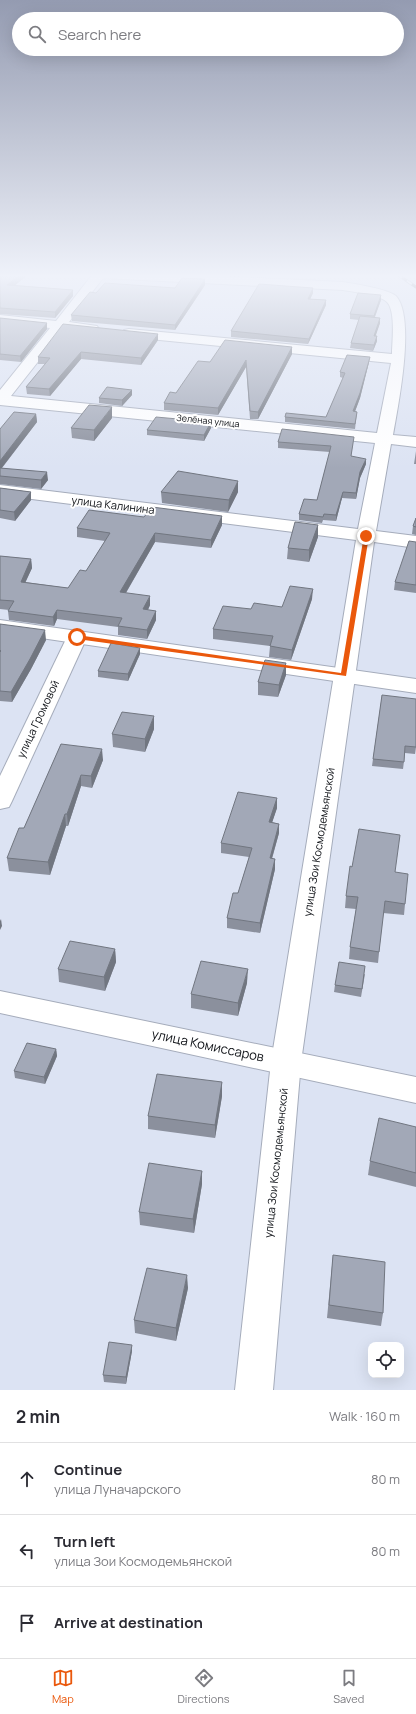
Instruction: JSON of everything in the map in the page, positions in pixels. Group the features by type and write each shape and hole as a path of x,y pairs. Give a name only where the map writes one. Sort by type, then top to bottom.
{"street":[{"path":"0,400 49,339"},
{"path":"191,339 399,359"},
{"name":"улица Зои Космодемьянской","path":"254,1390 286,1062 366,536 399,359 399,339"},
{"name":"Зелёная улица","path":"0,400 416,442"},
{"name":"улица Калинина","path":"0,490 416,542"},
{"path":"0,626 416,686"},
{"name":"улица Громовой","path":"0,801 77,637"},
{"name":"улица Комиссаров","path":"0,1002 416,1090"}],"building":[{"path":"0,339 34,339 20,356 0,354"},
{"path":"52,339 155,339 141,358 81,352 49,389 26,387 50,358 38,357"},
{"path":"352,339 376,339 374,345 351,343"},
{"path":"225,340 292,347 258,412 250,411 246,360 218,408 164,403 170,392 176,393 198,361 210,362"},
{"path":"347,355 370,357 360,393 353,411 357,412 355,424 285,417 286,413 326,417 345,373 340,372"},
{"path":"107,387 132,390 122,400 99,398"},
{"path":"89,405 112,407 94,430 71,428"},
{"path":"14,412 36,414 0,461 0,429"},
{"path":"156,417 211,422 204,435 147,430"},
{"path":"282,429 354,437 351,456 366,459 360,472 356,493 343,492 336,515 324,514 323,517 299,514 304,499 317,500 331,446 278,442"},
{"path":"0,468 47,472 41,480 0,476"},
{"path":"178,471 238,481 229,500 161,492"},
{"path":"0,488 31,492 14,512 0,510"},
{"path":"152,507 222,516 211,540 155,533 120,592 150,596 143,609 156,611 147,630 118,626 122,618 57,610 53,617 8,611 14,601 0,600 0,556 31,559 21,582 68,588 80,570 86,571 110,533 77,528 89,510 144,517"},
{"path":"416,518 416,527 413,526"},
{"path":"295,522 318,525 309,550 288,548"},
{"path":"409,541 416,542 416,585 395,582"},
{"path":"290,586 313,589 292,650 270,646 273,636 213,629 223,606 251,609 254,603 282,607"},
{"path":"0,624 45,630 11,692 0,691"},
{"path":"111,643 140,648 128,674 98,671"},
{"path":"265,660 286,663 279,685 258,682"},
{"path":"382,695 416,699 416,747 405,746 404,762 373,759"},
{"path":"122,712 154,716 145,739 112,734"},
{"path":"61,744 102,749 91,776 81,775 48,862 7,858 19,828 24,828"},
{"path":"238,792 277,798 269,822 279,824 270,858 275,859 260,923 227,918 233,893 238,893 252,848 221,843"},
{"path":"359,829 400,835 395,872 408,874 405,904 385,901 379,952 350,947 358,897 346,896 350,866 352,867"},
{"path":"70,941 115,949 104,977 58,969"},
{"path":"201,961 248,969 238,1003 191,994"},
{"path":"339,962 365,966 362,989 335,985"},
{"path":"27,1043 56,1049 44,1077 14,1071"},
{"path":"157,1074 222,1082 215,1125 148,1116"},
{"path":"379,1118 416,1127 416,1173 370,1161"},
{"path":"149,1163 202,1171 193,1219 139,1212"},
{"path":"333,1255 385,1262 383,1313 329,1305"},
{"path":"147,1268 187,1275 176,1328 134,1320"},
{"path":"109,1342 132,1345 126,1377 103,1375"}],"route":[{"path":"77,637 344,675 366,536"}]}
